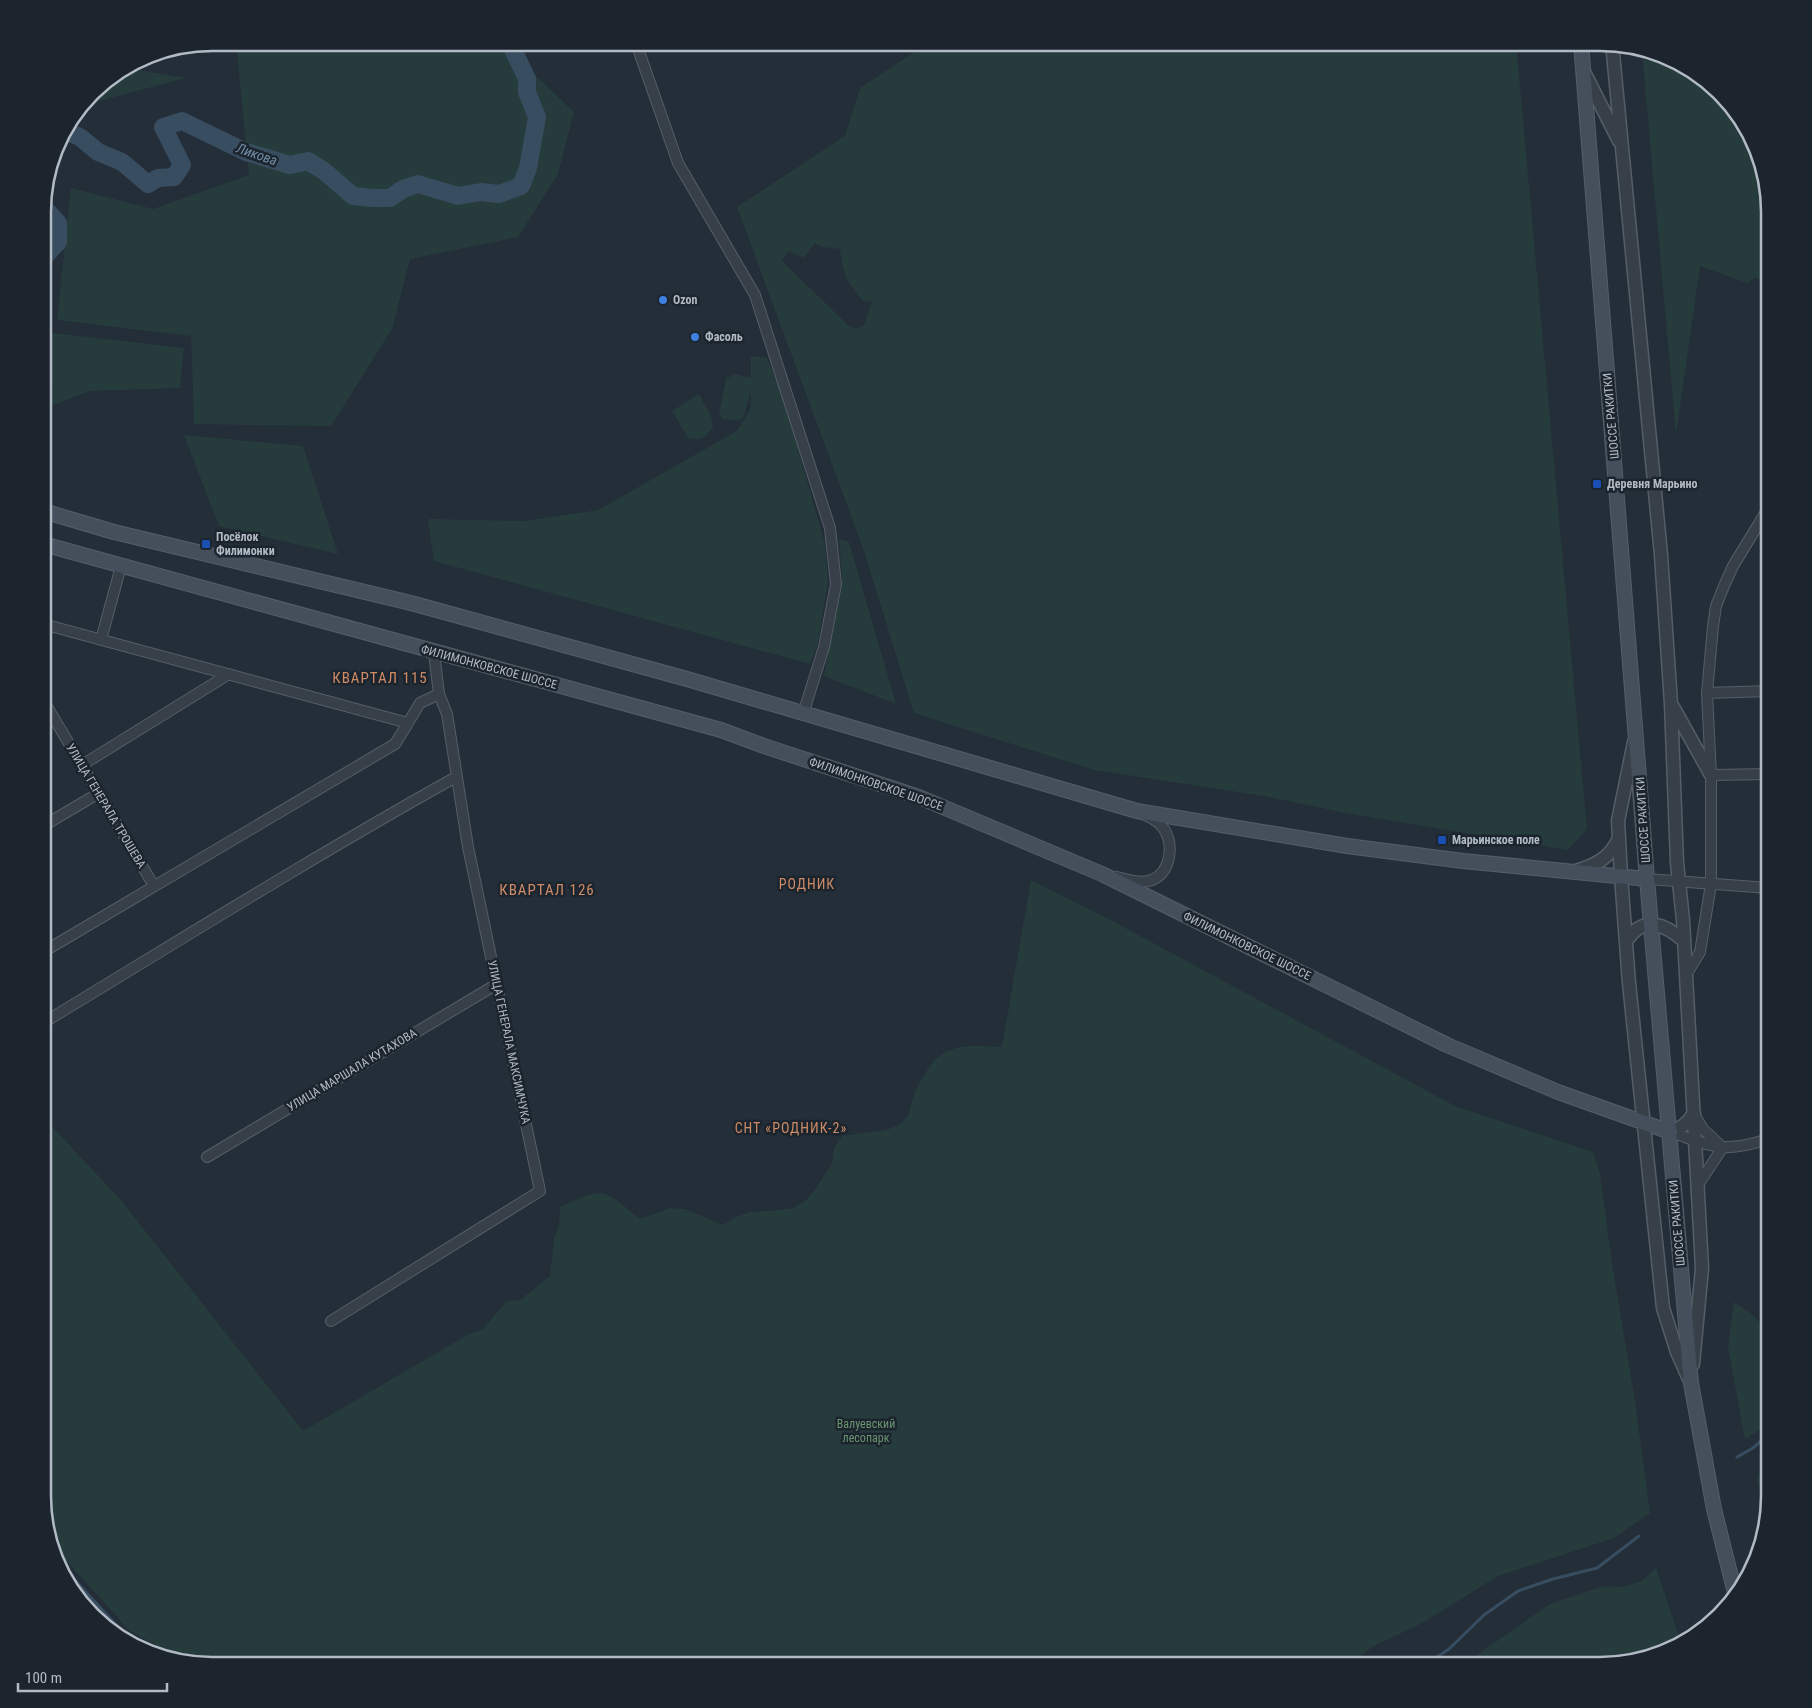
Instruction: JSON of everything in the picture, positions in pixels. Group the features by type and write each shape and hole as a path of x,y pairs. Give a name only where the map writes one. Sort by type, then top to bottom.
{"main road":[{"name":"ШОССЕ РАКИТКИ","path":"1582,51 1648,879 1691,1384 1714,1509 1734,1585"},
{"path":"52,514 114,532 411,603 686,679 1137,811 1347,846 1463,861 1648,879"},
{"name":"ФИЛИМОНКОВСКОЕ ШОССЕ","path":"52,547 720,730 919,796 1102,874 1443,1043 1558,1092 1670,1132"}],"street":[{"path":"639,52 678,163 755,295 830,528 836,584 824,646 803,714"},
{"path":"1613,52 1661,555 1671,704 1679,881 1702,1268 1700,1307 1691,1384"},
{"path":"1584,70 1623,148"},
{"path":"1686,975 1700,952 1711,884 1711,774 1707,693 1716,606 1733,566 1760,522"},
{"path":"101,640 121,566"},
{"path":"52,626 408,723"},
{"name":"УЛИЦА ГЕНЕРАЛА МАКСИМЧУКА","path":"331,1321 540,1192 468,847 446,714 438,694 434,652"},
{"path":"82,765 229,674"},
{"path":"1707,693 1760,691"},
{"path":"52,947 395,744 420,703 438,694"},
{"path":"1671,704 1711,774"},
{"name":"УЛИЦА ГЕНЕРАЛА ТРОШЕВА","path":"52,716 154,886"},
{"path":"1636,730 1618,821 1629,983 1663,1308 1677,1352 1691,1384"},
{"path":"1711,774 1760,774"},
{"path":"52,1018 283,877 456,777"},
{"path":"52,821 99,793"},
{"path":"1102,874 1141,882 1153,880 1164,871 1169,858 1169,844 1164,829 1156,820 1137,811"},
{"path":"1574,871 1592,866 1607,858 1615,848 1619,838"},
{"path":"1648,879 1761,887"},
{"path":"1626,940 1638,927 1652,924 1669,930 1684,940"},
{"name":"УЛИЦА МАРШАЛА КУТАХОВА","path":"207,1157 498,984"},
{"path":"1670,1132 1682,1128 1694,1113"},
{"path":"1694,1113 1703,1129 1723,1147"},
{"path":"1670,1132 1723,1147 1761,1141"},
{"path":"1698,1185 1723,1147"}],"green space":[{"path":"915,51 1517,51 1587,829 1568,850 1351,814 1264,796 1094,770 914,713 863,548 737,207 845,136 860,88","holes":["815,243 822,247 840,249 844,272 850,283 864,302 872,301 864,325 856,329 848,325 782,261 788,251 804,258"]},
{"path":"237,52 510,52 574,112 558,174 518,237 410,259 392,329 331,426 194,424 191,336 57,320 71,188 153,209 249,175"},
{"path":"1643,57 1662,63 1689,78 1721,106 1734,123 1749,150 1758,180 1760,201 1760,279 1755,278 1747,283 1700,266 1676,435"},
{"path":"138,70 186,78 94,102 123,78"},
{"path":"52,332 184,348 180,388 90,391 52,406"},
{"path":"751,356 767,358 782,393 825,544 828,582 817,646 810,664 434,561 428,519 525,521 598,510 737,431 751,408 751,392 743,418 736,420 723,419 719,414 726,379 734,374 751,378"},
{"path":"699,394 711,416 713,427 702,438 688,438 672,411"},
{"path":"184,435 303,446 338,554 219,526"},
{"path":"839,539 849,542 896,704 824,676 842,578"},
{"name":"Валуевский лесопарк","path":"1031,880 1107,918 1455,1106 1593,1152 1600,1174 1612,1264 1635,1401 1650,1513 1614,1538 1498,1576 1424,1622 1372,1647 1360,1657 212,1657 180,1654 164,1649 130,1631 65,1559 57,1538 52,1507 52,1127 120,1199 303,1431 469,1334 483,1329 506,1302 520,1300 550,1276 554,1238 559,1226 560,1207 585,1196 601,1193 616,1200 640,1219 670,1208 685,1209 723,1225 736,1217 750,1212 794,1208 806,1200 815,1190 832,1163 834,1148 842,1136 886,1130 899,1125 909,1115 917,1088 926,1072 942,1055 950,1050 969,1046 1002,1047"},
{"path":"1734,1302 1761,1323 1761,1429 1745,1439 1728,1347"},
{"path":"1761,1472 1761,1494 1757,1477"},
{"path":"1656,1568 1679,1636 1662,1645 1632,1654 1600,1657 1475,1657 1550,1604 1604,1586 1623,1587 1641,1581"}],"water":[{"path":"73,1575 122,1629 98,1610"}],"waterway":[{"name":"Ликова","path":"72,134 80,137 98,152 122,162 148,184 158,178 174,177 182,165 163,127 182,121 246,152 290,165 308,161 324,171 353,196 390,198 403,189 418,184 458,196 481,192 499,194 521,186 528,168 537,117 527,92 527,79 514,52"},
{"name":"Ликова","path":"52,216 58,223 58,242 52,248"},
{"path":"1737,1457 1761,1441"},
{"path":"1437,1657 1449,1649 1484,1615 1518,1591 1553,1579 1597,1568 1639,1536"}],"place":[{"name":"Ozon","path":"663,300"},
{"name":"Фасоль","path":"695,337"},
{"name":"Деревня Марьино","path":"1597,484"},
{"name":"Посёлок Филимонки","path":"206,544"},
{"name":"Марьинское поле","path":"1442,840"}],"district":[{"name":"КВАРТАЛ 115","path":"380,678"},
{"name":"РОДНИК","path":"807,884"},
{"name":"КВАРТАЛ 126","path":"547,890"},
{"name":"СНТ «РОДНИК-2»","path":"791,1128"}]}
